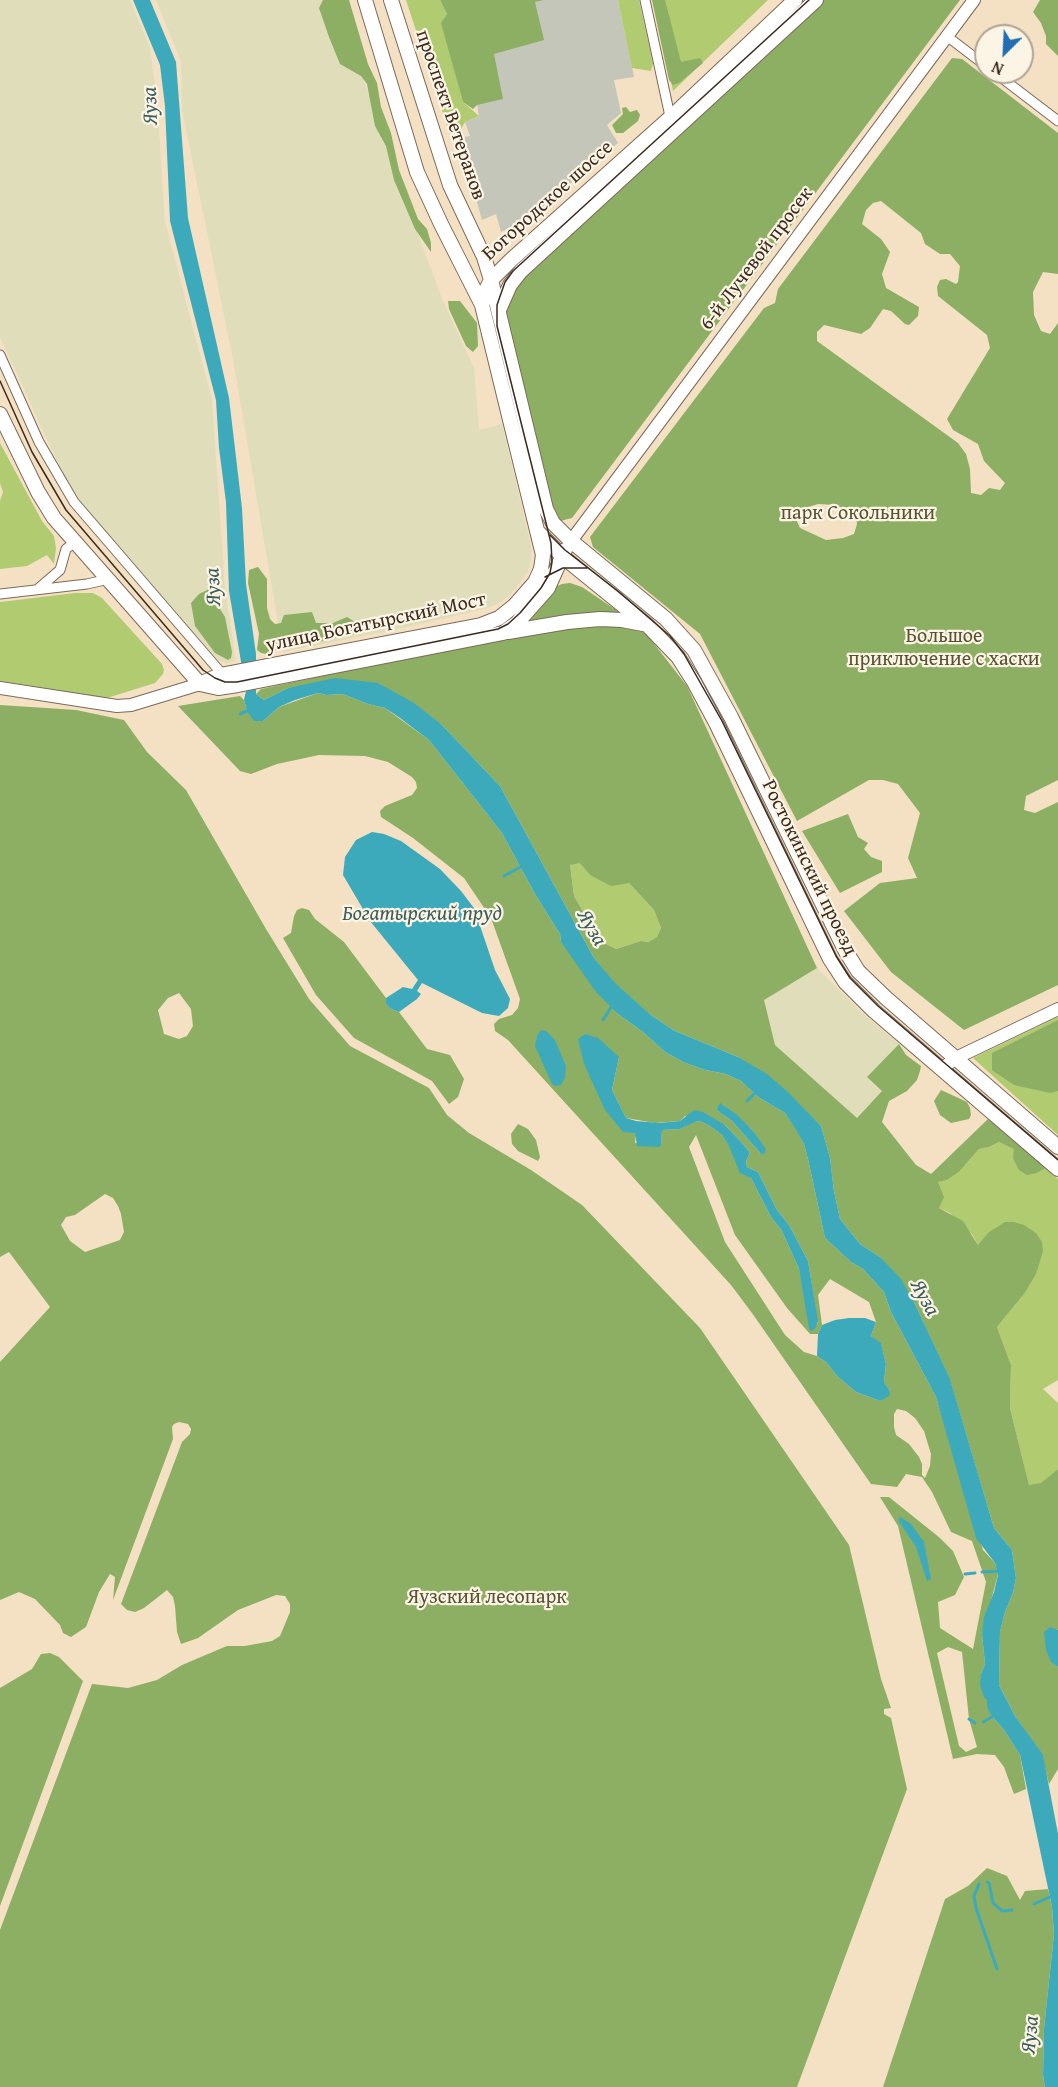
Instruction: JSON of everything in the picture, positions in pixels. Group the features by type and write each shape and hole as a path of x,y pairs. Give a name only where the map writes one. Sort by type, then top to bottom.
{"main road":[{"path":"365,0 417,171 482,305 537,531 543,562 536,580"},
{"name":"проспект Ветеранов","path":"391,0 450,185 484,257 499,310"},
{"name":"Богородское шоссе","path":"482,305 491,280 511,260 671,117 795,0"},
{"name":"Богородское шоссе","path":"499,310 510,285 521,271 816,0"},
{"path":"499,310 546,509 553,523 571,541 562,556 537,531"},
{"path":"0,414 38,492 54,518 200,684"},
{"name":"Ростокинский проезд","path":"571,541 653,606 686,640 707,672 726,708 852,962 881,993 1058,1147"},
{"name":"Ростокинский проезд","path":"562,556 646,625 678,657 716,723 838,972 855,993 1058,1169"},
{"name":"улица Богатырский Мост","path":"284,670 490,622 514,606 536,580 562,556"},
{"name":"улица Богатырский Мост","path":"200,684 218,688 230,680 502,633 517,623 548,588 562,556"},
{"path":"502,633 600,619 622,620 646,625"}],"street":[{"path":"645,0 674,132"},
{"name":"6-й Лучевой просек","path":"571,541 974,0"},
{"path":"948,37 974,57"},
{"path":"1010,84 1058,121"},
{"path":"0,355 39,442 74,502 230,680"},
{"path":"37,590 60,570 66,549 75,542"},
{"path":"0,594 87,584 109,579"},
{"name":"улица Богатырский Мост","path":"0,688 117,706 131,705 200,684"},
{"path":"942,1068 1058,1009"}],"shaded area":[{"path":"0,0 130,0 150,48 157,99 165,222 212,400 225,589 236,661 227,663 218,660 82,504 64,476 0,337"},
{"path":"156,0 336,0 411,216 443,301 474,368 479,430 502,424 531,545 531,559 528,572 511,594 501,602 488,608 399,629 283,652 233,359 182,110 181,61"},
{"path":"618,0 634,77 614,80 621,113 607,125 618,143 530,218 501,232 496,214 482,220 459,138 470,136 465,122 479,116 477,105 493,54 535,2"},
{"path":"817,968 862,1013 899,1044 868,1077 882,1091 857,1118 774,1044 763,1000"}],"green space":[{"path":"323,0 349,0 368,64 377,83 381,107 391,133 399,170 418,219 427,229 431,252 415,229 394,180 386,146 375,126 367,84 361,76 340,64 319,8"},
{"path":"406,0 440,0 447,14 442,23 463,102 479,116 465,122 451,138"},
{"path":"440,0 544,0 535,2 544,40 494,54 503,99 477,105 473,109 463,102 441,23 447,14"},
{"path":"618,0 639,0 653,63 651,71 632,68"},
{"path":"652,0 665,0 681,62 700,58 703,63 679,83 673,85 669,80"},
{"path":"655,0 768,0 673,91"},
{"path":"824,0 960,0 572,518 560,521 551,507 507,326 505,308 511,291 550,250"},
{"path":"1040,0 1058,0 1058,56 1046,44 1046,36 1041,23 1033,12"},
{"name":"парк Сокольники","path":"952,58 962,59 974,68 974,84 994,84 1058,133 1058,274 1043,272 1033,292 1034,315 1041,331 1050,334 1058,323 1058,780 1026,796 1024,810 1035,813 1058,802 1058,985 964,1030 891,972 844,911 880,883 917,878 908,858 920,813 898,784 883,780 869,780 797,821 700,634 593,547 590,537 764,308 775,303 778,289","holes":["881,201 921,233 925,244 940,254 950,254 960,266 958,282 956,284 946,279 940,280 937,287 938,296 987,335 990,348 947,419 953,430 978,444 984,461 1005,483 1000,490 989,488 981,495 971,493 970,469 966,454 958,443 817,341 817,332 824,325 861,334 870,328 883,309 891,311 909,325 918,316 919,307 886,288 882,274 890,252 881,239 862,224 866,210 873,203","818,504 836,505 856,518 854,534 826,540 800,528 795,517 799,510"]},
{"path":"626,107 630,112 637,110 640,115 638,121 623,133 616,133 612,125 623,114 622,108"},
{"path":"448,301 460,301 477,323 478,346 473,352 466,346 449,309"},
{"path":"0,443 42,521 54,536 56,548 54,564 47,555 27,566 0,569 0,501 3,492 0,483"},
{"path":"258,567 267,579 267,608 270,619 275,624 281,623 284,615 312,612 316,623 333,623 347,617 358,624 359,628 353,635 308,645 289,645 267,654 261,653 257,650 259,634 248,583 249,570"},
{"path":"570,583 582,587 625,616 596,613 556,616 525,622 555,587"},
{"path":"217,585 221,589 220,609 225,617 232,652 228,660 215,653 195,626 191,603 199,594"},
{"path":"93,593 102,598 162,664 163,674 155,683 107,698 0,681 0,602"},
{"path":"585,625 636,627 648,636 687,686 817,968 764,1000 775,1045 857,1118 882,1091 867,1077 899,1044 906,1055 921,1066 920,1071 917,1080 907,1091 889,1101 882,1122 916,1165 931,1174 988,1119 1046,1168 1027,1175 1019,1170 1013,1158 1014,1149 999,1142 979,1149 959,1172 947,1180 938,1182 944,1197 939,1208 963,1221 978,1245 989,1232 1005,1222 1024,1225 1036,1233 1042,1242 1043,1251 1036,1274 1024,1294 997,1327 1011,1365 1010,1408 1029,1485 1041,1483 1058,1469 1058,1630 1051,1661 1058,1667 1058,1769 1049,1784 1042,1755 1015,1716 999,1685 1000,1632 1016,1578 1012,1550 994,1528 950,1380 914,1302 880,1257 860,1244 840,1219 830,1158 821,1126 799,1105 738,1057 675,1031 651,1015 616,985 594,958 500,786 442,725 378,683 288,688 264,700 256,694 261,689 494,640","holes":["580,863 590,875 611,886 629,883 654,910 661,928 657,937 649,942 641,941 616,949 600,941 574,896 570,865"]},
{"path":"318,693 343,694 385,708 429,740 502,833 560,934 561,942 618,1014 665,1052 683,1062 726,1074 741,1081 758,1097 785,1113 795,1127 804,1144 825,1238 851,1262 863,1269 884,1292 891,1312 936,1397 983,1550 995,1563 998,1574 982,1635 985,1664 981,1674 990,1714 1004,1730 1020,1755 1026,1789 1014,1794 1004,1767 995,1755 977,1754 953,1759 898,1526 880,1497 889,1497 953,1551 964,1577 955,1595 938,1602 940,1628 973,1649 986,1582 972,1541 951,1532 932,1492 922,1477 906,1474 897,1487 871,1484 731,1285 508,1040 495,1031 494,1024 499,1019 512,1015 518,1008 520,999 491,918 464,878 413,838 381,817 380,811 385,806 412,795 417,788 416,782 388,762 365,756 319,755 277,764 251,774 240,771 178,706 240,696 244,700 247,711 263,721 279,707","holes":["619,1057 612,1090 626,1118 655,1123 680,1121 685,1116 725,1125 744,1145 750,1153 746,1161 747,1167 758,1172 777,1210 789,1225 808,1261 818,1325 804,1292 799,1269 782,1231 771,1217 751,1178 722,1135 700,1121 680,1129 662,1130 661,1145 635,1143 636,1133 584,1064","723,1105 753,1131 761,1154 732,1121 718,1111","696,1135 735,1235 787,1308 810,1334 818,1334 822,1325 818,1295 830,1279 869,1302 876,1322 871,1336 881,1344 886,1364 884,1382 890,1391 880,1401 856,1392 838,1377 826,1362 804,1352 785,1335 725,1242 689,1147","897,1409 906,1411 915,1418 924,1431 931,1454 930,1466 925,1478 922,1475 922,1464 919,1457 909,1444 896,1435 894,1414","948,1647 962,1652 969,1719 977,1747 966,1752 959,1746 937,1653"]},
{"name":"Яузский лесопарк","path":"0,705 76,710 124,720 147,752 186,790 309,999 350,1046 429,1088 447,1115 469,1133 531,1170 582,1205 700,1328 849,1545 881,1679 891,1708 884,1709 884,1714 891,1718 907,1789 797,2087 0,2087 0,1930 92,1684 128,1688 157,1680 182,1665 227,1646 245,1646 272,1641 280,1636 290,1612 290,1604 285,1596 276,1595 238,1610 198,1638 181,1644 177,1632 173,1597 167,1590 144,1608 135,1612 127,1610 121,1604 182,1442 190,1434 191,1429 188,1424 179,1422 172,1427 173,1439 113,1600 115,1577 110,1574 99,1592 86,1627 71,1637 63,1633 60,1625 35,1599 19,1592 0,1600 0,1362 50,1307 9,1252 0,1257","holes":["179,993 191,1009 193,1026 187,1036 179,1039 164,1034 158,1010 168,998","105,1194 113,1198 118,1206 124,1232 120,1240 85,1252 70,1241 61,1225 66,1217 75,1215"]},
{"path":"848,814 858,837 868,843 864,849 871,857 882,861 882,872 840,893 802,831"},
{"path":"580,862 590,875 629,883 654,910 661,928 657,937 650,942 641,941 616,949 600,941 574,896 570,865"},
{"path":"302,908 309,910 315,919 344,942 386,998 386,1004 399,1012 427,1049 450,1055 464,1079 458,1097 449,1104 432,1081 354,1038 316,995 283,938 291,933 294,916 297,910"},
{"path":"1058,1017 1058,1135 973,1058"},
{"path":"1058,1020 1058,1091 1050,1093 1014,1085 992,1070 992,1053"},
{"path":"941,1090 967,1102 971,1115 969,1119 951,1123 940,1115 934,1101"},
{"path":"518,1124 528,1129 536,1140 540,1157 538,1161 518,1151 512,1144 511,1134"},
{"path":"999,1142 1014,1148 1037,1173 1046,1168 1058,1179 1058,1380 1043,1389 1058,1403 1058,1469 1041,1484 1029,1485 1010,1408 1011,1365 997,1327 1024,1294 978,1245 972,1234 950,1213 939,1208 938,1181 947,1180 959,1172 979,1149"},
{"path":"50,1653 59,1657 83,1681 0,1906 0,1688 32,1669 41,1654"},
{"path":"987,1868 1007,1876 1020,1900 1025,1891 1048,1889 1054,1934 1044,2028 1045,2087 883,2087 945,1899 968,1886"}],"water":[{"path":"133,0 150,0 176,62 188,218 229,398 242,508 246,584 256,654 256,694 264,700 288,688 335,678 378,683 414,703 442,725 500,786 594,958 616,984 651,1015 675,1031 738,1057 767,1074 821,1126 830,1158 840,1219 860,1244 880,1257 901,1279 950,1379 994,1528 1012,1550 1016,1578 1000,1632 999,1685 1015,1716 1043,1755 1058,1834 1058,2087 1045,2087 1043,2075 1044,2028 1054,1934 1052,1907 1020,1755 1004,1730 990,1714 980,1685 985,1664 982,1635 984,1617 998,1575 995,1563 976,1538 936,1397 891,1312 884,1292 863,1269 851,1262 825,1238 804,1144 795,1128 785,1113 758,1097 741,1081 726,1074 683,1062 665,1052 618,1014 596,992 561,942 560,934 502,833 429,740 385,708 343,694 318,693 295,700 279,707 263,721 254,721 247,711 244,700 246,691 229,591 226,502 216,400 170,221 165,106 160,65"},
{"name":"Богатырский пруд","path":"372,832 401,841 440,869 474,908 495,970 510,999 508,1008 499,1016 482,1013 422,983 417,991 421,994 399,1012 386,1004 386,998 403,987 412,989 418,980 370,921 343,875 345,857 356,840"},
{"path":"541,1030 546,1031 555,1040 566,1066 565,1077 561,1085 552,1084 535,1046"},
{"path":"585,1034 598,1038 619,1057 612,1090 626,1118 659,1123 680,1121 694,1110 703,1112 725,1125 744,1145 750,1153 746,1161 747,1167 758,1172 777,1210 789,1225 808,1261 818,1321 815,1329 811,1331 809,1328 799,1269 782,1231 771,1217 751,1178 740,1173 722,1135 700,1121 680,1129 662,1130 659,1147 637,1146 635,1133 623,1132 605,1110 584,1064 578,1039"},
{"path":"720,1103 736,1114 753,1131 766,1149 764,1154 761,1154 732,1121 718,1111"},
{"path":"849,1318 865,1318 876,1322 871,1336 881,1343 886,1364 884,1382 890,1391 889,1396 880,1401 856,1392 817,1356 818,1334 822,1325"},
{"path":"900,1517 911,1524 924,1542 931,1579 927,1581 916,1547 898,1520"},
{"path":"1050,1627 1058,1630 1058,1667 1051,1662 1046,1650 1044,1632"}],"waterway":[{"path":"240,714 247,711"},
{"path":"504,876 524,865"},
{"path":"603,1020 613,1004"},
{"path":"747,1101 756,1092"},
{"path":"982,1572 1001,1571"},
{"path":"965,1574 975,1573"},
{"path":"983,1722 995,1715"},
{"path":"969,1719 975,1723"},
{"path":"987,1882 993,1903 1002,1911 1012,1910"},
{"path":"979,1884 974,1896 976,1908 997,1969"},
{"path":"1034,1904 1052,1896"}],"tram line":[{"path":"0,381 32,452 66,510 203,670 215,678 225,682 237,682 498,629 508,624 520,613 541,588 550,573 552,562 551,543 497,326 497,305 505,282 513,271 809,0"},
{"path":"550,535 565,550 670,636 684,654 722,721 836,956 850,978 878,1006 1058,1160"},
{"path":"545,577 563,568 587,568"}],"water label":[{"name":"Яуза","path":"151,106"},
{"name":"Яуза","path":"214,587"},
{"name":"Яуза","path":"591,928"},
{"name":"Яуза","path":"924,1298"},
{"name":"Яуза","path":"1031,2035"}],"park label":[{"name":"Большое приключение с хаски","path":"944,648"}]}
